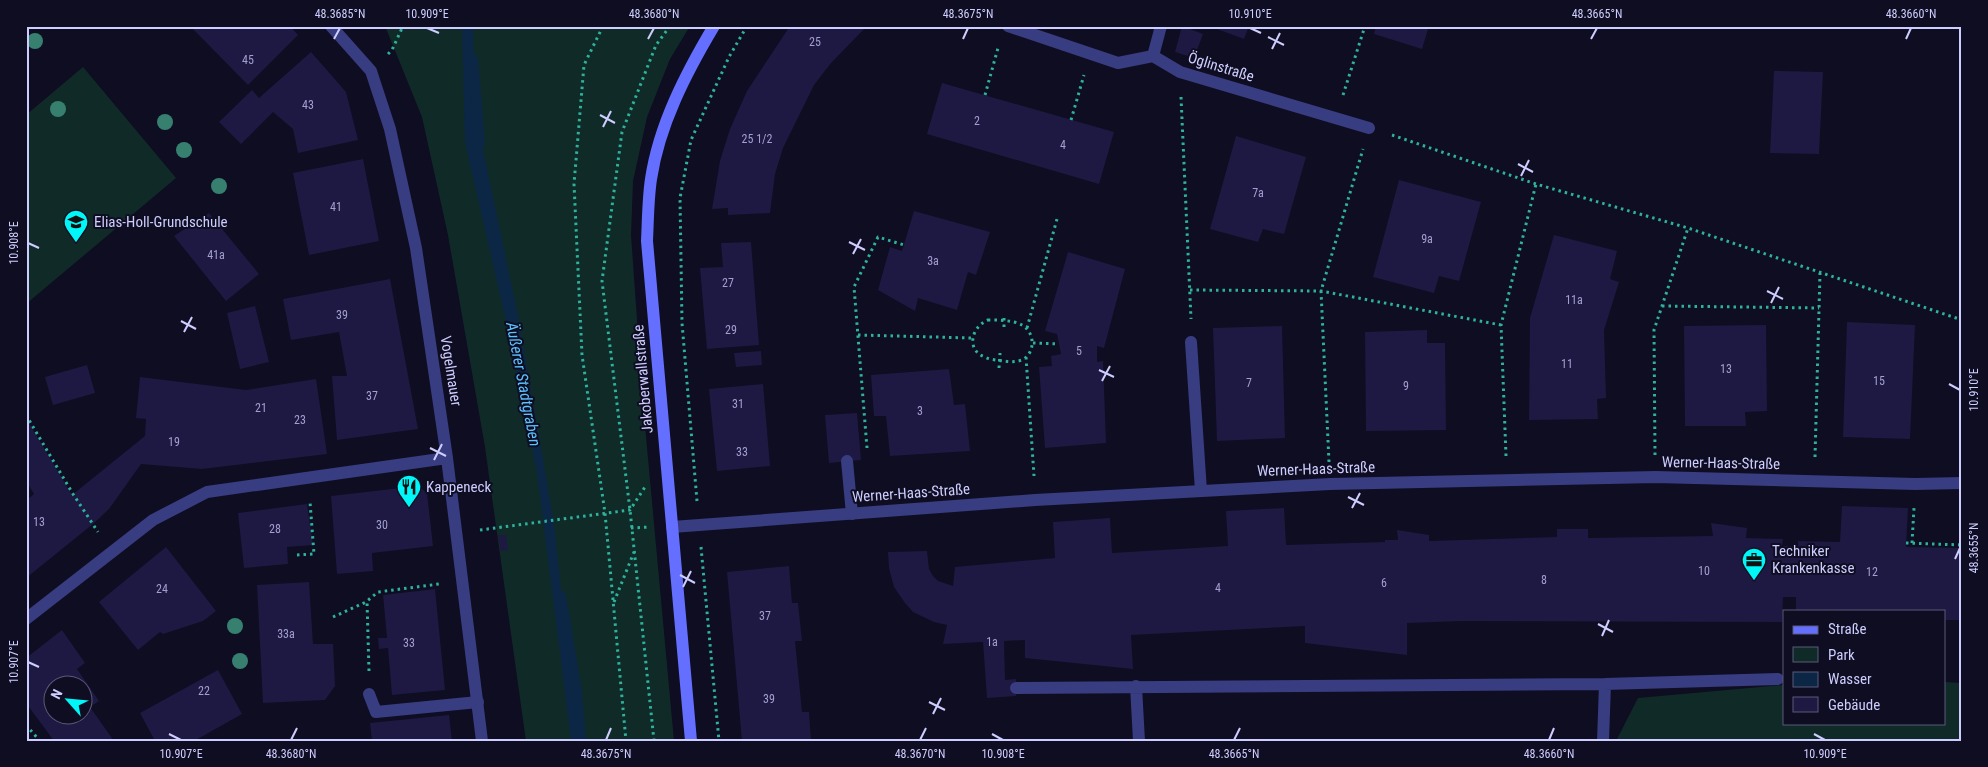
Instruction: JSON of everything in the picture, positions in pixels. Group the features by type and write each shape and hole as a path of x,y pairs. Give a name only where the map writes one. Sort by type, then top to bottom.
{"street":[{"name":"Vogelmauer","path":"330,26 371,71 390,129 416,248 447,458 482,741"},
{"name":"Jakoberwallstraße","path":"691,741 647,241 651,178 663,131 678,92 714,26"},
{"path":"1008,26 1118,63 1153,56 1161,26"},
{"name":"Öglinstraße","path":"1153,56 1180,72 1369,128"},
{"path":"1191,342 1201,491"},
{"path":"26,620 153,520 207,492 447,458"},
{"path":"847,461 852,514"},
{"name":"Werner-Haas-Straße","path":"672,527 1035,500 1330,484 1656,477 1915,484 1962,483"},
{"path":"1016,688 1605,684 1778,679"},
{"path":"1603,741 1605,684"},
{"path":"1136,686 1139,741"},
{"path":"369,694 376,712 478,702"}],"path":[{"path":"371,71 392,50 403,26"},
{"path":"603,26 584,65 574,184 582,355 605,513 626,741"},
{"path":"654,741 630,510 602,281 622,132 656,45 670,26"},
{"path":"719,741 682,323 680,198 691,140 728,56 747,26"},
{"path":"1336,118 1365,26"},
{"path":"985,95 1000,44"},
{"path":"1071,120 1091,54"},
{"path":"1180,72 1191,342"},
{"path":"1330,484 1321,290 1369,128 1536,184 1688,228 1962,320"},
{"path":"1506,480 1501,325 1536,184"},
{"path":"1027,328 1057,219"},
{"path":"1656,477 1654,330 1688,228"},
{"path":"868,454 854,287 878,237 904,245"},
{"path":"1814,481 1820,273"},
{"path":"1190,290 1321,290 1501,325"},
{"path":"1662,306 1819,308"},
{"path":"1004,314 1004,327"},
{"path":"992,320 1016,322 1027,328 1032,338 1032,348 1026,357 1016,362 986,358 980,354 973,344 972,338 982,322 992,320"},
{"path":"858,335 972,338"},
{"path":"1032,343 1059,344"},
{"path":"999,368 1000,354"},
{"path":"1026,357 1035,500"},
{"path":"26,416 111,552"},
{"path":"297,556 314,554 308,478"},
{"path":"1912,543 1915,484"},
{"path":"457,533 630,510"},
{"path":"1906,543 1962,545"},
{"path":"614,604 634,552"},
{"path":"333,617 367,601 378,592 462,582"},
{"path":"367,601 369,694"},
{"path":"26,724 40,741"}],"green space":[{"path":"385,26 690,26 670,59 647,117 633,181 631,235 643,404 674,741 526,741 485,447 448,235 422,117"},
{"path":"83,67 176,178 26,304 26,115"},
{"path":"1946,682 1962,683 1962,741 1617,741 1638,698 1783,685 1783,724 1946,724"}],"water":[{"path":"462,26 473,26 475,112 519,321 554,523 572,695 579,741 571,741 537,472 506,321 465,142"}],"building":[{"path":"190,26 290,26 298,35 248,85"},
{"path":"790,26 867,26 831,63 814,85 783,148 775,174 770,213 728,215 728,208 712,209 720,161 730,129 747,91"},
{"path":"1182,26 1203,34 1194,58 1175,52"},
{"path":"1209,26 1249,26 1244,39"},
{"path":"1376,26 1429,26 1422,49 1374,34"},
{"path":"311,52 346,92 358,140 298,153 293,129 273,112 241,144 219,122 252,90 259,98"},
{"path":"1774,71 1823,72 1819,154 1770,153"},
{"path":"942,83 1114,132 1099,184 927,134"},
{"path":"1236,136 1306,157 1284,234 1263,229 1258,242 1210,229"},
{"path":"363,159 379,241 309,255 293,173"},
{"path":"1399,180 1481,202 1459,281 1439,276 1434,293 1373,277"},
{"path":"914,211 990,232 976,275 968,272 957,310 918,298 915,311 878,290 890,247 902,251"},
{"path":"209,213 259,274 226,301 174,236"},
{"path":"1554,235 1617,251 1610,279 1619,282 1604,330 1606,398 1597,399 1598,419 1529,420 1530,318"},
{"path":"751,242 759,345 707,349 700,268 723,267 721,243"},
{"path":"1068,252 1125,269 1104,348 1097,346 1097,362 1103,361 1106,443 1045,448 1039,367 1052,366 1051,356 1061,354 1057,334 1045,331"},
{"path":"390,279 418,429 337,440 332,376 347,376 339,332 291,340 283,299"},
{"path":"255,306 269,362 240,369 227,313"},
{"path":"1847,322 1915,325 1910,439 1843,437"},
{"path":"1766,325 1767,411 1745,412 1746,426 1685,426 1684,326"},
{"path":"1282,326 1285,438 1217,441 1213,328"},
{"path":"1427,330 1427,343 1445,343 1446,430 1366,431 1365,332"},
{"path":"761,351 762,365 736,367 734,353"},
{"path":"87,365 95,393 53,405 45,377"},
{"path":"949,369 954,405 965,404 970,451 890,456 886,416 874,416 871,375"},
{"path":"140,377 246,390 316,379 327,454 202,469 141,464 109,509 26,578 26,501 34,494 26,481 26,418 72,495 145,436 146,419 136,418"},
{"path":"763,384 770,466 717,471 709,389"},
{"path":"857,413 861,460 829,463 825,415"},
{"path":"418,486 427,493 433,546 372,553 373,571 337,574 331,496"},
{"path":"307,504 313,545 287,547 288,564 244,568 238,513"},
{"path":"1842,506 1908,508 1906,547 1962,548 1962,620 1946,620 1946,610 1796,610 1796,597 1783,597 1782,622 1462,621 1407,623 1407,655 1305,643 1305,626 1131,635 1133,669 1025,658 1025,640 1004,641 1005,680 1016,679 1016,696 987,698 983,642 943,644 947,625 934,622 913,612 905,603 894,587 889,568 888,552 927,551 929,569 933,576 938,581 953,586 955,567 1055,558 1053,522 1110,518 1112,553 1228,546 1226,511 1284,508 1286,545 1385,542 1385,540 1398,540 1397,530 1429,535 1429,541 1557,537 1557,529 1588,529 1588,538 1713,536 1711,523 1747,528 1746,538 1783,539 1782,546 1798,546 1798,541 1840,542"},
{"path":"498,535 506,535 508,550 501,551"},
{"path":"166,547 216,611 203,621 163,634 160,632 138,650 99,602"},
{"path":"789,566 792,603 798,603 802,641 795,641 802,712 809,712 811,741 742,741 727,572"},
{"path":"309,582 313,644 333,644 335,686 325,700 263,703 257,585"},
{"path":"435,589 445,690 392,695 388,648 379,649 378,638 387,638 383,595"},
{"path":"62,630 85,663 77,669 80,674 42,674 42,724 92,724 92,710 114,741 54,741 26,703 26,658"},
{"path":"218,670 242,714 194,741 155,741 140,713"},
{"path":"92,691 99,701 92,706"},
{"path":"449,715 452,741 372,741 370,723"}],"waterway":[{"name":"Äußerer Stadtgraben","path":"473,59 480,144"},
{"name":"Äußerer Stadtgraben","path":"561,596 577,692 581,741"}],"place":[{"name":"Elias-Holl-Grundschule","path":"76,243"},
{"name":"Kappeneck","path":"409,508"},
{"name":"Techniker Krankenkasse","path":"1754,581"}]}
